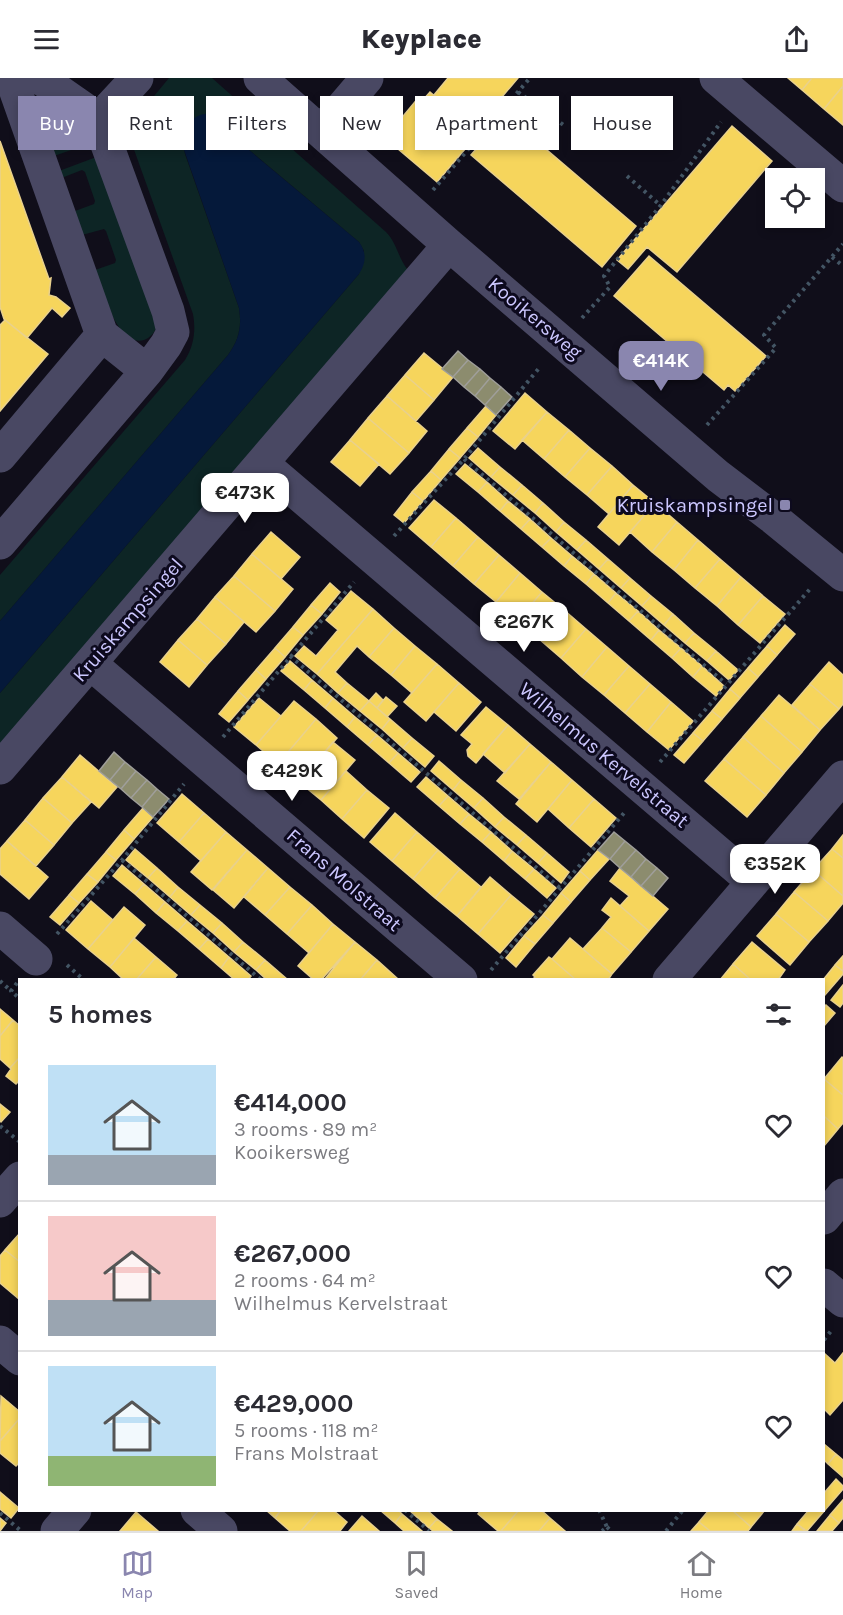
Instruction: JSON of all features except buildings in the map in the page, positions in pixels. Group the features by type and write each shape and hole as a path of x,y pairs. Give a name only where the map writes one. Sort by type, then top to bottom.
{"street":[{"path":"11,78 102,336 147,371"},
{"path":"0,543 147,371 166,345 172,332 168,311 98,120 40,78"},
{"path":"98,120 137,78"},
{"path":"260,78 320,131"},
{"path":"352,96 368,78"},
{"path":"716,78 843,186"},
{"path":"341,150 449,245"},
{"name":"Kooikersweg","path":"449,245 718,476 837,570"},
{"name":"Kruiskampsingel","path":"0,768 449,245"},
{"path":"0,456 102,336"},
{"name":"Wilhelmus Kervelstraat","path":"263,464 753,882"},
{"name":"Frans Molstraat","path":"91,664 475,975"},
{"path":"671,978 843,777"},
{"path":"0,928 28,969"},
{"path":"0,1201 18,1180"},
{"path":"825,1217 843,1195"},
{"path":"825,1286 843,1301"},
{"path":"0,1342 18,1357"},
{"path":"57,1531 73,1512"},
{"path":"199,1512 221,1531"}],"path":[{"path":"413,214 530,78"},
{"path":"518,92 565,126"},
{"path":"627,176 661,205"},
{"path":"687,448 776,348 764,335 843,244"},
{"path":"832,257 843,266"},
{"path":"464,459 726,684"},
{"path":"475,975 560,888 726,684 837,570"},
{"path":"290,656 560,888"},
{"path":"122,860 259,978"},
{"path":"0,981 18,997"},
{"path":"11,991 18,982"},
{"path":"0,1126 18,1141"},
{"path":"407,1512 429,1531"},
{"path":"600,1512 611,1531"},
{"path":"666,1531 681,1512"},
{"path":"0,1513 21,1531"},
{"path":"602,1531 607,1527"}],"green space":[{"path":"169,78 212,78 232,96 206,96 206,119 194,120 194,96 154,96"},
{"path":"52,150 71,150 54,156"},
{"path":"134,150 185,150 239,308 240,327 237,339 228,355 0,621 0,575 185,360 192,344 193,314"},
{"path":"249,150 293,150 386,232 408,270 0,750 0,693 359,274 364,251 359,242"},
{"path":"99,156 157,327 152,335 144,340 134,340 118,326 95,270 115,263 116,260 106,231 104,229 82,235 75,211 94,204 95,201 85,172 82,170 64,177 59,171"}],"water":[{"path":"206,114 206,150 249,150 359,242 365,258 363,266 359,274 0,693 0,621 228,355 237,339 240,327 239,308 184,150 194,150 194,118"}],"place":[{"name":"Kruiskampsingel","path":"785,505"}]}
